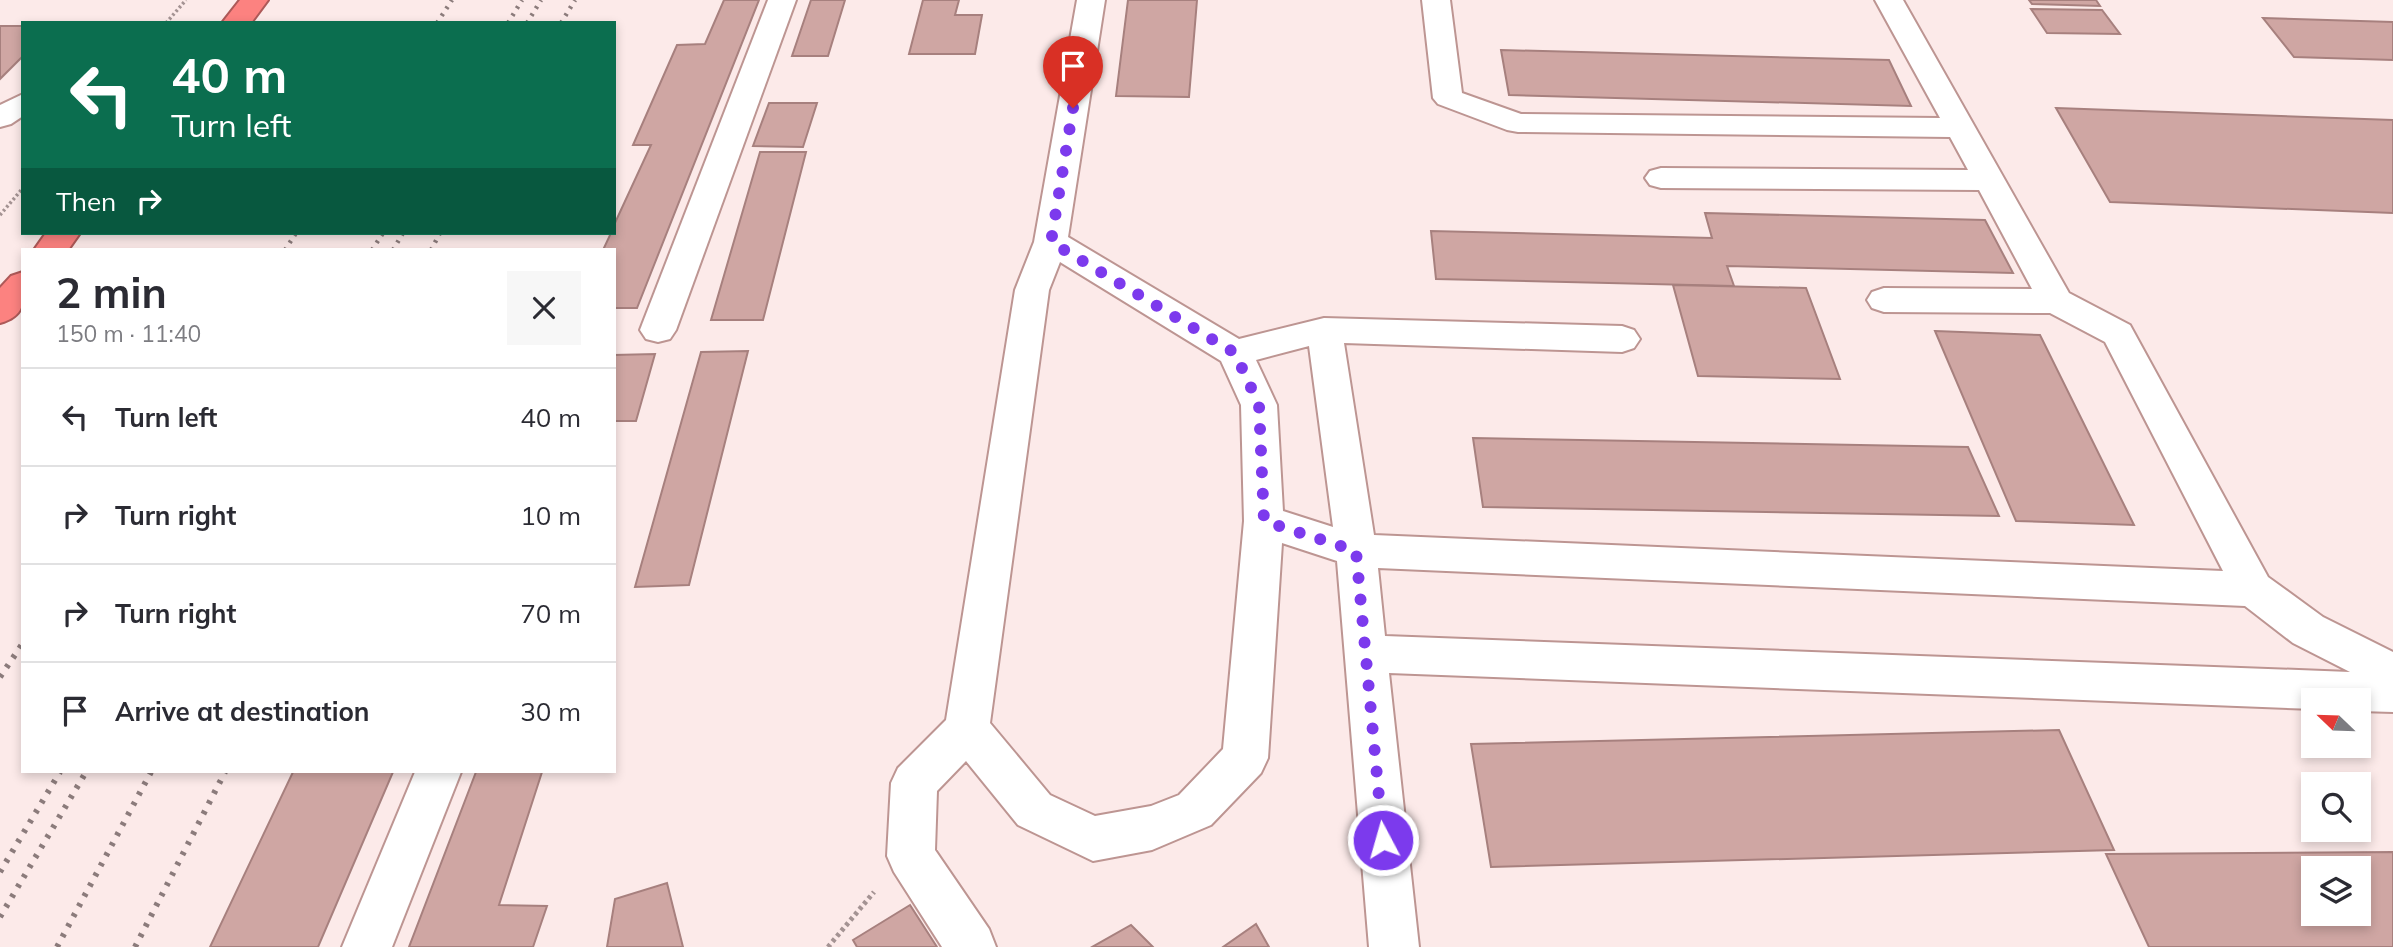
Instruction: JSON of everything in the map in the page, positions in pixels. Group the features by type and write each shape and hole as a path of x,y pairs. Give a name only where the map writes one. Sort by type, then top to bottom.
{"highway":[{"path":"238,21 254,0"},
{"path":"0,311 21,286"}],"lane":[{"path":"658,330 782,0"},
{"path":"971,947 911,856 914,783 967,729 1032,290 1051,242 1091,0"},
{"path":"1436,0 1448,98 1518,123 1958,128"},
{"path":"1889,0 2056,301"},
{"path":"0,118 21,104"},
{"path":"1661,178 1988,180"},
{"path":"967,729 1034,810 1093,839 1152,828 1195,810 1245,758 1264,521 1259,405 1235,353 1051,242"},
{"path":"1884,300 2056,301 2118,334 2253,589 2308,630 2393,673"},
{"path":"1235,353 1324,330 1622,339"},
{"path":"1324,330 1356,551 1394,947"},
{"path":"1264,521 1356,551 2253,589"},
{"path":"1364,654 2393,693"},
{"path":"367,947 439,773"}],"path":[{"path":"168,21 186,0"},
{"path":"0,215 21,190"}],"building":[{"path":"724,0 759,0 637,308 616,308 616,248 604,248 610,235 616,235 616,221 651,145 633,145 677,45 705,44"},
{"path":"811,0 845,0 828,56 792,56"},
{"path":"923,0 959,0 955,15 982,15 975,54 909,54"},
{"path":"1128,0 1197,0 1189,97 1116,96"},
{"path":"2029,0 2096,0 2100,6 2032,4"},
{"path":"2031,9 2102,10 2120,34 2047,33"},
{"path":"2263,18 2393,22 2393,60 2294,57"},
{"path":"0,26 21,26 21,58 0,79"},
{"path":"1501,50 1889,60 1911,106 1509,95"},
{"path":"769,103 817,103 803,147 753,146"},
{"path":"2056,108 2393,120 2393,213 2110,202"},
{"path":"760,152 806,152 763,320 711,320"},
{"path":"1705,213 1985,220 2013,273 1727,266 1734,286 1436,279 1431,231 1712,238"},
{"path":"1673,285 1806,288 1840,379 1698,376"},
{"path":"1935,331 2040,335 2134,525 2016,521"},
{"path":"748,351 689,585 635,587 701,352"},
{"path":"655,354 636,421 616,421 616,355"},
{"path":"1473,438 1968,447 1999,516 1483,507"},
{"path":"2059,730 2114,850 1491,867 1471,744"},
{"path":"293,773 393,773 318,947 210,947"},
{"path":"476,773 542,773 499,905 547,906 533,947 409,947"},
{"path":"2393,852 2393,947 2149,947 2106,854"},
{"path":"667,883 683,947 607,947 615,899"},
{"path":"910,905 937,947 857,947 853,940"},
{"path":"1256,924 1269,947 1223,947"},
{"path":"1131,925 1153,947 1092,947"}],"railway":[{"path":"438,21 452,0"},
{"path":"509,21 522,0"},
{"path":"528,21 541,0"},
{"path":"562,21 575,0"},
{"path":"286,248 295,235"},
{"path":"373,248 382,235"},
{"path":"394,248 402,235"},
{"path":"432,248 439,235"},
{"path":"0,677 21,646"},
{"path":"0,872 59,773"},
{"path":"0,917 85,773"},
{"path":"57,947 150,773"},
{"path":"135,947 224,773"}],"route":[{"path":"1073,108 1051,242 1235,353 1259,405 1264,521 1356,551 1383,840"}]}
